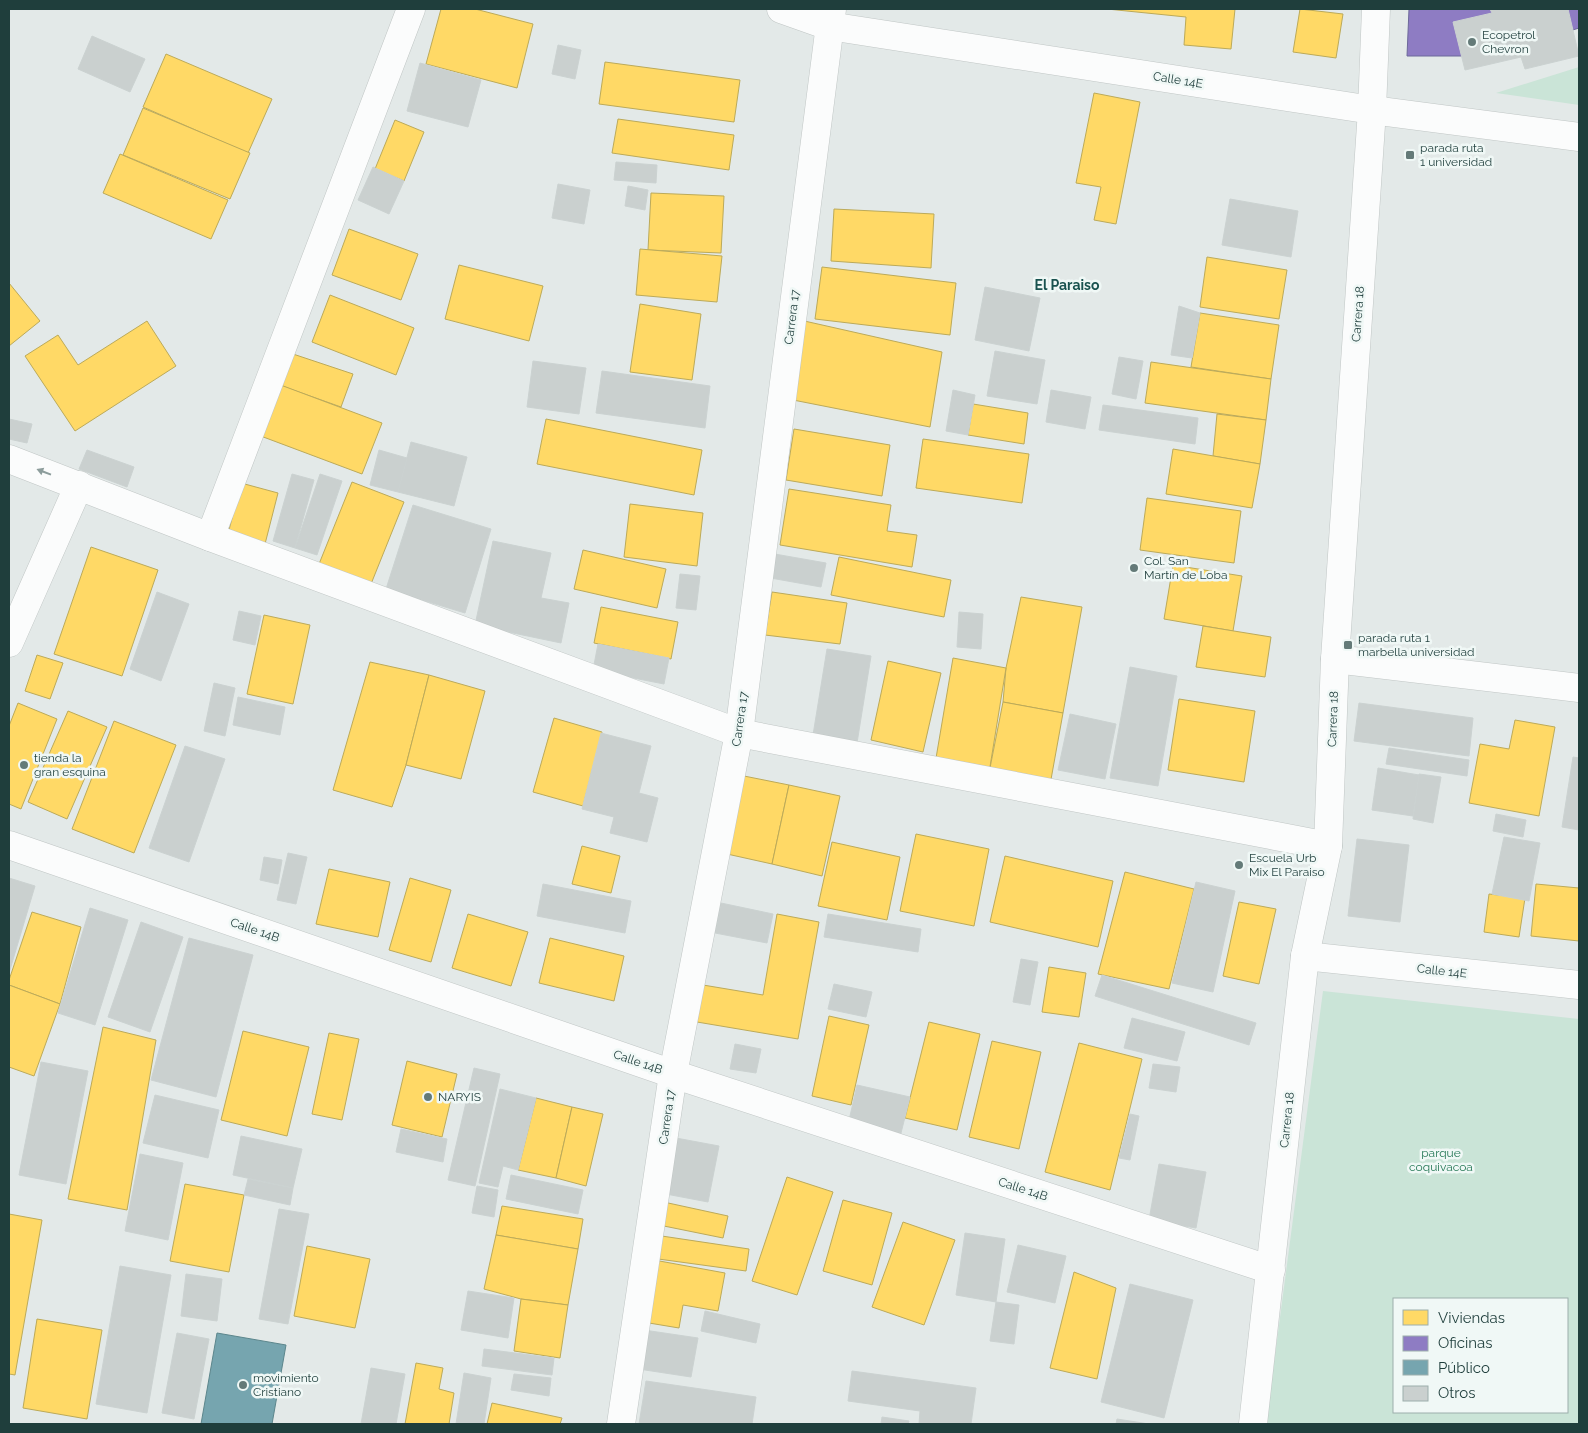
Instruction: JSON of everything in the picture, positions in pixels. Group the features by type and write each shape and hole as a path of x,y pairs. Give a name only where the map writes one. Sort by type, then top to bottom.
{"street":[{"path":"210,537 411,9"},
{"name":"Calle 14E","path":"780,9 1372,110 1579,137"},
{"name":"Carrera 18","path":"1253,1424 1305,956 1328,846 1335,659 1372,110 1376,9"},
{"name":"Carrera 17","path":"621,1424 673,1074 739,733 831,18"},
{"path":"9,459 210,537 739,733 1328,846"},
{"path":"9,643 78,485"},
{"path":"1335,659 1579,688"},
{"name":"Calle 14B","path":"9,845 673,1074 1271,1270"},
{"name":"Calle 14E","path":"1305,956 1579,985"}],"green space":[{"path":"1579,67 1579,105 1496,93"},
{"name":"parque coquivacoa","path":"1323,991 1579,1019 1579,1424 1266,1424"}],"building: Viviendas":[{"path":"441,9 475,9 533,24 517,88 426,64"},
{"path":"1107,9 1235,9 1231,49 1184,45 1186,17"},
{"path":"1300,9 1343,14 1336,58 1293,52"},
{"path":"166,54 272,99 248,153 143,107"},
{"path":"605,62 740,80 734,122 599,104"},
{"path":"1094,93 1140,102 1116,224 1094,220 1101,187 1076,183"},
{"path":"143,108 250,153 230,199 123,155"},
{"path":"618,119 734,135 729,170 612,153"},
{"path":"395,120 424,132 404,181 375,169"},
{"path":"120,154 228,200 211,239 103,193"},
{"path":"651,193 724,196 721,253 648,250"},
{"path":"834,209 934,214 931,268 831,261"},
{"path":"349,229 418,254 401,300 332,275"},
{"path":"640,249 722,256 717,302 636,295"},
{"path":"1207,257 1287,270 1279,319 1200,307"},
{"path":"459,265 543,286 529,341 445,319"},
{"path":"822,267 956,283 950,335 815,319"},
{"path":"9,283 40,321 9,346"},
{"path":"330,295 414,328 396,375 312,342"},
{"path":"640,304 701,314 692,380 630,372"},
{"path":"1200,313 1279,325 1271,379 1191,367"},
{"path":"800,320 942,352 930,427 788,399"},
{"path":"147,321 176,366 75,431 25,356 58,335 78,365"},
{"path":"290,353 353,374 341,407 279,385"},
{"path":"1151,362 1271,379 1266,420 1145,403"},
{"path":"278,384 382,423 362,474 258,435"},
{"path":"973,404 1028,413 1024,444 968,435"},
{"path":"1217,414 1266,420 1260,464 1213,456"},
{"path":"546,419 702,450 694,495 537,464"},
{"path":"794,429 890,445 882,496 786,480"},
{"path":"923,439 1029,454 1022,503 916,488"},
{"path":"1173,449 1260,464 1252,508 1166,494"},
{"path":"352,482 404,502 369,589 317,569"},
{"path":"241,483 278,493 265,544 228,534"},
{"path":"789,489 891,505 887,531 917,535 912,567 780,545"},
{"path":"1147,498 1241,511 1234,563 1140,550"},
{"path":"630,504 703,513 697,566 624,557"},
{"path":"91,547 158,570 122,676 54,654"},
{"path":"583,550 666,569 657,608 574,589"},
{"path":"839,557 951,580 944,617 831,595"},
{"path":"1173,565 1242,576 1233,631 1164,619"},
{"path":"772,592 847,603 840,644 765,635"},
{"path":"1021,597 1082,607 1063,713 1003,702 1006,668"},
{"path":"601,607 678,622 671,659 594,643"},
{"path":"264,615 310,625 293,704 247,694"},
{"path":"1203,626 1271,637 1265,677 1196,667"},
{"path":"37,655 63,663 50,699 25,691"},
{"path":"953,658 1006,668 989,773 935,764"},
{"path":"888,661 941,673 923,752 871,740"},
{"path":"370,662 429,675 406,765 392,807 333,790"},
{"path":"429,675 485,691 461,779 406,765"},
{"path":"1179,699 1255,711 1244,782 1168,770"},
{"path":"1003,702 1063,713 1050,785 989,773"},
{"name":"tienda la gran esquina","path":"18,703 57,719 21,809 9,804 9,726"},
{"path":"68,711 107,727 67,819 28,802"},
{"path":"554,718 602,732 583,806 533,792"},
{"path":"1515,720 1555,727 1539,816 1469,803 1480,744 1509,749"},
{"path":"114,721 176,745 134,853 72,829"},
{"path":"734,774 789,785 772,864 718,852"},
{"path":"789,785 840,796 822,876 772,864"},
{"path":"916,834 989,849 974,926 900,911"},
{"path":"832,842 900,857 887,920 818,906"},
{"path":"582,846 620,856 611,893 572,884"},
{"path":"1005,856 1113,881 1098,947 990,922"},
{"path":"329,869 390,882 378,937 316,924"},
{"path":"1125,872 1194,889 1169,989 1098,974"},
{"path":"410,878 451,890 431,962 389,950"},
{"path":"1536,884 1579,888 1579,941 1531,936"},
{"path":"1489,894 1525,898 1519,937 1484,932"},
{"path":"1239,902 1276,909 1259,984 1223,976"},
{"path":"32,912 81,927 60,1004 9,985 9,980"},
{"path":"468,914 528,932 511,986 452,968"},
{"path":"777,914 819,922 798,1039 697,1022 703,985 763,995"},
{"path":"550,938 624,956 614,1001 539,983"},
{"path":"1049,967 1086,973 1079,1017 1042,1012"},
{"path":"9,985 60,1004 34,1076 9,1067"},
{"path":"829,1016 869,1025 851,1105 812,1096"},
{"path":"929,1022 980,1034 957,1130 905,1118"},
{"path":"103,1027 156,1040 127,1210 68,1199"},
{"path":"243,1031 309,1047 287,1136 221,1120"},
{"path":"329,1033 359,1039 342,1120 312,1114"},
{"path":"992,1041 1041,1052 1019,1149 969,1137"},
{"path":"1079,1043 1142,1059 1110,1190 1045,1172"},
{"path":"407,1061 457,1074 442,1137 392,1125"},
{"path":"536,1098 572,1107 556,1178 518,1170"},
{"path":"572,1107 603,1114 586,1186 556,1178"},
{"path":"787,1177 833,1192 797,1295 752,1281"},
{"path":"185,1184 244,1195 229,1272 170,1261"},
{"path":"843,1200 892,1213 872,1285 823,1271"},
{"path":"659,1201 728,1216 723,1238 654,1224"},
{"path":"502,1206 583,1219 578,1249 496,1235"},
{"path":"9,1214 42,1220 15,1375 9,1374"},
{"path":"903,1222 955,1240 924,1325 872,1307"},
{"path":"496,1235 578,1249 568,1305 521,1299 484,1289"},
{"path":"655,1235 749,1249 746,1271 651,1258"},
{"path":"307,1246 370,1259 355,1328 294,1316"},
{"path":"654,1260 725,1273 718,1311 683,1305 679,1328 643,1322"},
{"path":"1074,1272 1116,1288 1097,1379 1050,1368"},
{"path":"521,1299 568,1305 560,1358 514,1351"},
{"path":"37,1319 102,1330 87,1419 23,1408"},
{"path":"416,1363 443,1368 439,1389 454,1393 449,1424 405,1424"},
{"path":"492,1403 562,1418 560,1424 487,1424"}],"building: Oficinas":[{"name":"Ecopetrol Chevron","path":"1409,9 1579,9 1579,28 1491,56 1407,56"}],"building: Público":[{"name":"movimiento Cristiano","path":"217,1333 286,1345 272,1424 201,1424"}],"building: Otros":[{"path":"1490,9 1568,9 1579,56 1525,69 1521,57 1465,70 1453,22 1492,13"},
{"path":"92,36 145,59 130,92 78,69"},
{"path":"558,45 581,50 575,79 552,74"},
{"path":"420,63 481,80 468,127 407,111"},
{"path":"616,162 657,165 656,183 614,180"},
{"path":"373,167 404,181 389,214 358,200"},
{"path":"558,184 590,190 584,224 552,218"},
{"path":"628,186 648,190 645,210 625,206"},
{"path":"1230,199 1298,211 1291,257 1222,245"},
{"path":"985,287 1040,298 1029,351 975,340"},
{"path":"1179,306 1200,313 1192,358 1171,355"},
{"path":"995,351 1045,360 1037,404 987,396"},
{"path":"1119,357 1143,361 1136,399 1112,394"},
{"path":"533,361 586,368 579,414 527,407"},
{"path":"602,371 710,386 705,428 596,413"},
{"path":"953,390 975,395 968,435 946,431"},
{"path":"1051,390 1091,397 1085,429 1046,422"},
{"path":"1103,405 1198,418 1195,444 1099,430"},
{"path":"9,419 32,424 27,443 9,439"},
{"path":"411,442 467,457 454,506 398,492"},
{"path":"87,450 134,467 127,487 79,469"},
{"path":"379,450 407,458 398,492 370,485"},
{"path":"292,474 314,480 295,548 273,541"},
{"path":"320,474 342,481 317,555 295,548"},
{"path":"413,505 491,529 465,613 386,589"},
{"path":"493,541 551,553 541,598 569,603 561,643 475,625"},
{"path":"769,553 826,563 821,587 765,577"},
{"path":"680,574 700,576 696,610 676,608"},
{"path":"157,592 189,604 161,681 130,669"},
{"path":"239,611 261,616 255,645 233,640"},
{"path":"959,612 983,614 981,649 957,647"},
{"path":"598,644 669,658 664,684 593,670"},
{"path":"827,649 871,656 857,743 813,735"},
{"path":"1130,667 1177,676 1158,786 1110,778"},
{"path":"214,683 235,688 225,736 204,731"},
{"path":"238,697 285,707 280,735 233,725"},
{"path":"1359,703 1473,718 1469,756 1354,741"},
{"path":"1070,714 1116,724 1105,779 1058,770"},
{"path":"601,733 651,746 639,793 658,798 647,842 610,833 614,817 582,809"},
{"path":"185,746 225,759 189,862 149,848"},
{"path":"1389,748 1469,760 1467,776 1386,764"},
{"path":"1573,757 1579,758 1579,830 1562,827"},
{"path":"1378,768 1419,775 1413,816 1372,810"},
{"path":"1419,774 1441,777 1433,823 1413,819"},
{"path":"1496,814 1526,820 1523,837 1493,831"},
{"path":"1504,837 1540,843 1529,901 1492,894"},
{"path":"1357,839 1409,845 1400,922 1348,916"},
{"path":"288,853 307,857 296,904 277,900"},
{"path":"264,857 282,860 278,884 260,880"},
{"path":"9,878 35,886 9,973"},
{"path":"1196,882 1235,891 1213,992 1172,983"},
{"path":"543,884 631,901 625,933 537,916"},
{"path":"721,903 773,914 767,943 715,933"},
{"path":"90,908 128,920 95,1025 58,1013"},
{"path":"828,914 921,929 918,952 824,937"},
{"path":"141,922 183,937 150,1032 108,1017"},
{"path":"189,938 253,955 216,1097 151,1080"},
{"path":"1021,959 1038,962 1030,1005 1013,1002"},
{"path":"1102,975 1256,1023 1249,1045 1095,996"},
{"path":"834,984 872,992 866,1017 828,1009"},
{"path":"1132,1018 1185,1032 1177,1061 1124,1048"},
{"path":"735,1044 761,1049 756,1073 730,1069"},
{"path":"41,1062 88,1071 66,1184 19,1175"},
{"path":"1153,1064 1180,1067 1176,1092 1149,1088"},
{"path":"474,1068 500,1074 475,1186 448,1180"},
{"path":"857,1085 910,1097 900,1137 848,1125"},
{"path":"500,1089 536,1098 518,1170 503,1166 498,1187 479,1183"},
{"path":"155,1095 219,1110 208,1158 143,1143"},
{"path":"1130,1114 1139,1116 1130,1160 1119,1158"},
{"path":"401,1129 447,1139 443,1162 396,1152"},
{"path":"241,1136 302,1149 293,1188 233,1175"},
{"path":"676,1138 719,1146 708,1202 666,1194"},
{"path":"140,1154 183,1163 168,1240 125,1231"},
{"path":"1159,1164 1206,1172 1196,1228 1149,1220"},
{"path":"511,1175 583,1190 578,1214 506,1199"},
{"path":"248,1179 293,1188 290,1205 244,1195"},
{"path":"477,1186 498,1190 494,1217 472,1213"},
{"path":"279,1209 309,1214 288,1324 259,1319"},
{"path":"965,1233 1005,1239 996,1302 956,1295"},
{"path":"1018,1245 1066,1256 1055,1303 1007,1292"},
{"path":"120,1266 171,1275 147,1413 96,1404"},
{"path":"186,1274 222,1279 217,1321 181,1316"},
{"path":"1130,1284 1193,1300 1164,1418 1101,1402"},
{"path":"468,1291 514,1298 508,1338 461,1330"},
{"path":"996,1302 1019,1305 1014,1344 990,1341"},
{"path":"705,1311 760,1324 756,1343 701,1331"},
{"path":"637,1329 698,1338 691,1377 632,1368"},
{"path":"177,1333 209,1339 194,1419 162,1413"},
{"path":"484,1349 554,1358 552,1375 482,1366"},
{"path":"371,1368 405,1374 396,1424 361,1424"},
{"path":"852,1371 976,1388 971,1424 919,1424 920,1411 848,1401"},
{"path":"464,1373 491,1378 484,1424 456,1424"},
{"path":"514,1374 551,1378 549,1396 511,1390"},
{"path":"646,1381 756,1397 752,1424 639,1424"},
{"path":"882,1417 909,1421 908,1424 881,1424"},
{"path":"1117,1419 1149,1424 1116,1424"}],"place":[{"name":"Ecopetrol Chevron","path":"1472,42"},
{"name":"parada ruta 1 universidad","path":"1410,155"},
{"name":"Col. San Martín de Loba","path":"1134,568"},
{"name":"parada ruta 1 marbella universidad","path":"1348,645"},
{"name":"tienda la gran esquina","path":"24,765"},
{"name":"Escuela Urb Mix El Paraiso","path":"1239,865"},
{"name":"NARYIS","path":"428,1097"},
{"name":"movimiento Cristiano","path":"243,1385"}],"district":[{"name":"El Paraiso","path":"1067,285"}]}
